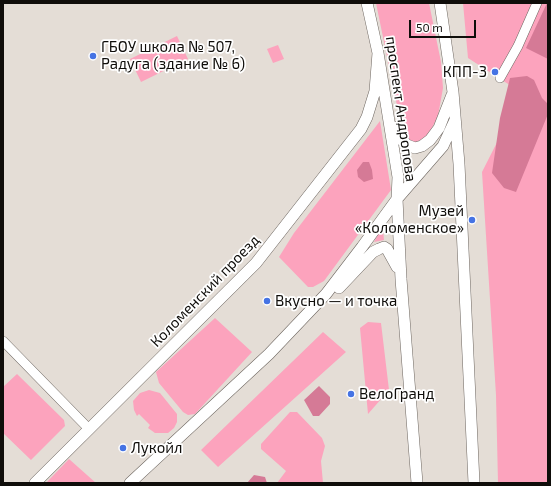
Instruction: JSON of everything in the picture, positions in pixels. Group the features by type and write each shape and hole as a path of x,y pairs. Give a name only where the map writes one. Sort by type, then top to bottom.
{"main road":[{"name":"проспект Андропова","path":"368,3 390,117 398,177 397,199 401,279 417,483"},
{"path":"440,3 453,92 455,120 474,483"},
{"name":"Коломенский проезд","path":"36,483 256,263 361,128 367,117 375,91 378,53"},
{"path":"390,117 403,142 411,147 422,146 430,140 438,128 453,92"},
{"path":"130,483 269,354 326,294 397,199 443,146 455,120"},
{"path":"326,294 335,292 373,252 384,247 393,256 401,279"}],"street":[{"path":"500,78 518,46 537,3"},
{"path":"3,341 89,429"}],"shaded area":[{"path":"376,3 429,3 441,62 443,88 438,116 429,134 418,142 412,142 405,137 401,125"},
{"path":"463,3 548,3 548,483 498,483 496,395 482,172 522,93 468,58"},
{"path":"548,3 548,59 526,48"},
{"path":"177,36 188,59 141,82 130,59"},
{"path":"278,45 284,59 273,63 267,49"},
{"path":"527,76 534,80 542,98 548,104 548,114 516,192 504,188 492,173 500,118 510,78"},
{"path":"380,121 391,190 324,281 313,287 308,287 279,257 294,233"},
{"path":"363,162 369,162 373,179 364,182 358,177 357,170"},
{"path":"383,231 384,240 374,242 379,233"},
{"path":"215,318 252,352 195,414 188,415 183,412 159,383 156,372"},
{"path":"368,322 381,323 389,390 368,414 360,328"},
{"path":"323,332 346,352 218,467 201,450"},
{"path":"17,374 64,420 65,426 31,460 3,433 3,387"},
{"path":"319,386 330,397 330,404 319,416 313,416 304,400"},
{"path":"149,390 160,393 177,414 177,422 174,428 168,433 155,433 148,428 150,425 139,414 137,416 134,410 133,401 140,393"},
{"path":"290,412 297,412 322,438 325,446 321,461 323,483 277,483 286,471 261,449 261,444"},
{"path":"69,459 96,483 46,483"},
{"path":"254,475 265,477 267,483 247,483"}],"place":[{"name":"ГБОУ школа № 507, Радуга (здание № 6)","path":"93,56"},
{"name":"КПП-3","path":"495,72"},
{"name":"Музей «Коломенское»","path":"472,220"},
{"name":"Вкусно — и точка","path":"267,301"},
{"name":"ВелоГранд","path":"351,394"},
{"name":"Лукойл","path":"123,448"}]}
